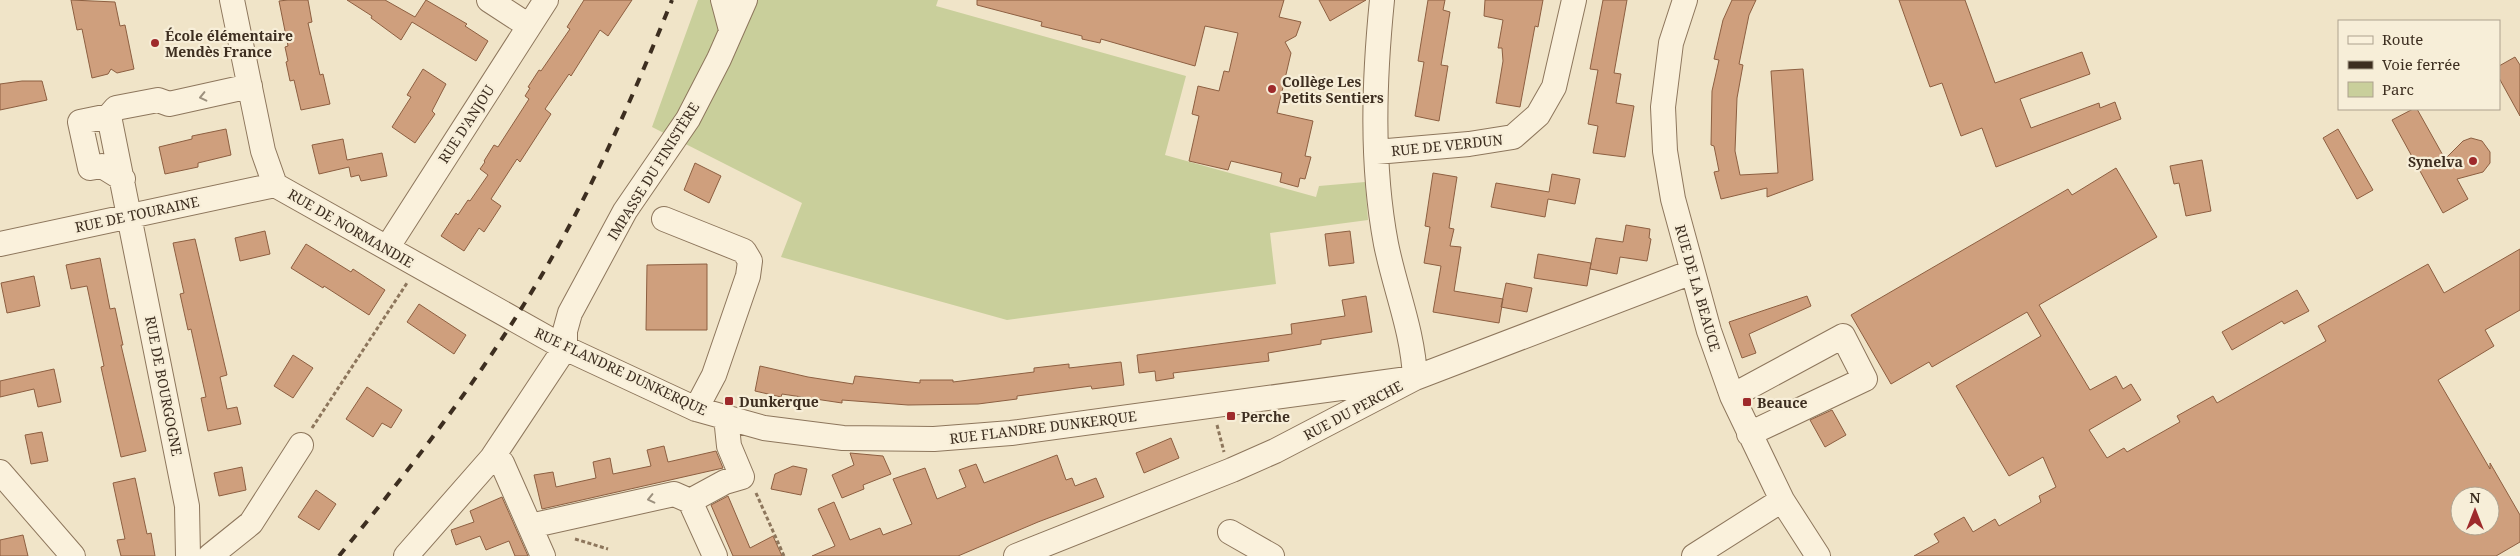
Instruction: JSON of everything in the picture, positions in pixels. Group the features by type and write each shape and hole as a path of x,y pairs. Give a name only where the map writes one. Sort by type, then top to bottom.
{"street":[{"name":"RUE DE NORMANDIE","path":"232,0 263,150 275,185 514,319"},
{"path":"489,0 529,26"},
{"name":"RUE D'ANJOU","path":"387,248 546,0"},
{"path":"723,0 731,30"},
{"name":"IMPASSE DU FINISTÈRE","path":"406,556 492,458 565,348 565,331 570,313 625,211 688,119 745,0"},
{"path":"1382,0 1377,47 1376,152 1386,243 1414,349 1415,378"},
{"name":"RUE DE VERDUN","path":"1376,152 1469,144 1513,137 1538,115 1554,87 1574,0"},
{"name":"RUE DE LA BEAUCE","path":"1685,0 1671,43 1663,108 1663,129 1673,199 1692,272 1732,396 1782,500 1818,556"},
{"name":"RUE DE BOURGOGNE","path":"188,556 187,506 123,179 102,166 90,168 80,122 109,116 116,108 158,100 169,104 250,86"},
{"name":"RUE DE TOURAINE","path":"0,244 275,185"},
{"path":"664,219 744,251 750,260 748,276 714,375 696,409"},
{"name":"RUE DU PERCHE","path":"1016,556 1232,470 1415,378 1692,272"},
{"name":"RUE FLANDRE DUNKERQUE","path":"514,319 565,348 696,409 764,428 842,438 934,439 1011,433 1415,378"},
{"path":"1732,396 1843,336 1865,379 1749,434"},
{"path":"690,501 725,482 742,477 729,446 726,417"},
{"path":"210,556 251,523 301,445"},
{"path":"492,458 502,463 543,556"},
{"path":"0,472 73,556"},
{"path":"530,526 674,494 690,501 715,556"},
{"path":"1694,556 1782,500"},
{"path":"1230,532 1272,556"}],"path":[{"path":"301,445 418,266"},
{"path":"1208,406 1220,431 1223,460 1232,470"},
{"path":"742,477 752,484 784,556"},
{"path":"570,537 608,549"}],"green space":[{"path":"698,0 938,0 936,6 1186,76 1165,155 1316,197 1319,186 1365,182 1368,220 1270,233 1276,284 1007,320 781,257 802,203 652,127"}],"building":[{"path":"71,0 115,2 120,26 125,25 134,69 117,73 111,69 108,74 92,78 82,29 77,30"},
{"path":"308,0 312,22 308,23 320,75 323,74 330,104 301,110 294,80 290,81 286,62 288,61 285,47 288,46 279,1"},
{"path":"347,0 385,0 415,17 426,0 467,24 465,26 488,41 476,61 412,22 401,40 371,18 372,16"},
{"path":"584,0 632,0 608,36 600,30 571,76 569,74 545,109 551,114 520,162 517,159 491,199 501,206 484,232 479,228 464,251 441,236 456,213 458,215 468,200 470,201 488,175 480,169 484,161 494,145 498,147 529,99 525,96 530,88 528,87 570,29 567,27"},
{"path":"977,0 1284,0 1279,17 1301,22 1296,36 1285,42 1291,53 1277,113 1313,121 1305,156 1311,157 1305,179 1300,178 1298,187 1280,182 1282,173 1231,161 1228,170 1189,161 1199,116 1192,114 1198,86 1219,91 1224,71 1229,72 1238,33 1205,26 1195,66 1101,39 1100,43 1082,39 1082,36 1041,26 1042,22 977,5"},
{"path":"1319,0 1366,0 1330,21"},
{"path":"1428,0 1445,0 1443,10 1450,12 1441,65 1448,66 1439,121 1415,116 1424,62 1418,61"},
{"path":"1485,0 1543,0 1538,27 1535,26 1520,107 1496,103 1503,61 1502,48 1498,48 1503,20 1484,16"},
{"path":"1603,0 1627,0 1614,73 1621,74 1616,103 1634,106 1625,157 1593,153 1598,126 1588,124 1598,70 1590,69"},
{"path":"1732,0 1756,0 1749,15 1739,64 1743,65 1737,98 1735,151 1740,175 1778,173 1771,71 1803,69 1813,180 1767,197 1767,188 1721,199 1714,172 1719,171 1714,146 1711,145 1712,91 1719,60 1714,59 1723,20"},
{"path":"1899,0 1965,0 1995,83 2082,52 2090,74 2020,99 2031,128 2099,103 2100,108 2115,102 2121,119 1996,167 1982,128 1961,136 1942,83 1930,87"},
{"path":"2515,57 2520,65 2520,116 2500,80 2500,65"},
{"path":"423,69 446,84 432,111 435,114 415,143 392,127 411,97 407,95"},
{"path":"42,81 47,100 0,110 0,84"},
{"name":"Synelva","path":"2411,110 2418,110 2445,159 2463,141 2471,138 2482,141 2490,152 2490,163 2483,172 2457,179 2468,199 2443,213 2392,120"},
{"path":"226,129 231,155 198,163 198,167 165,174 159,147 192,139 192,136"},
{"path":"2338,129 2373,190 2357,199 2323,138"},
{"path":"343,139 347,160 382,153 387,176 361,181 359,175 351,177 349,167 319,174 312,145"},
{"path":"2202,160 2211,211 2186,216 2179,183 2174,184 2170,166"},
{"path":"695,163 721,176 709,203 684,190"},
{"path":"2116,168 2157,237 2039,305 2090,390 2116,376 2123,389 2131,384 2141,400 2089,430 2107,458 2124,448 2127,452 2180,422 2177,416 2213,396 2217,403 2326,341 2318,326 2428,264 2444,293 2520,249 2520,310 2485,330 2494,346 2438,380 2490,469 2490,463 2520,515 2520,542 2496,556 1914,556 1939,542 1934,534 1964,517 1973,532 1995,519 1999,526 2041,502 2039,496 2056,487 2043,457 2009,476 1956,386 2041,336 2027,312 1932,367 1929,362 1891,384 1851,315 2068,189 2072,195"},
{"path":"1433,173 1457,177 1449,228 1454,229 1450,246 1461,247 1454,291 1503,299 1499,323 1433,312 1441,266 1424,263 1430,227 1425,226"},
{"path":"1552,174 1580,179 1575,204 1548,199 1545,217 1491,207 1496,183 1549,192"},
{"path":"1626,225 1650,229 1649,238 1651,239 1647,261 1620,257 1617,274 1590,269 1596,238 1623,242"},
{"path":"265,231 270,254 240,261 235,238"},
{"path":"1350,231 1354,263 1329,266 1325,234"},
{"path":"195,239 227,375 220,377 227,409 237,407 241,424 208,431 201,398 206,397 191,329 188,330 180,294 184,293 173,243"},
{"path":"306,244 351,272 353,269 385,290 369,315 324,286 323,288 291,268"},
{"path":"1538,254 1591,263 1587,286 1534,278"},
{"path":"100,258 110,309 115,308 123,345 121,345 146,451 121,457 101,367 104,366 87,286 71,289 66,265"},
{"path":"707,264 707,330 646,330 647,265"},
{"path":"34,276 40,306 7,313 1,283"},
{"path":"1506,283 1532,288 1527,312 1501,307"},
{"path":"2297,290 2309,311 2284,324 2282,321 2232,350 2222,332"},
{"path":"1366,296 1372,332 1321,340 1321,344 1268,353 1269,361 1173,373 1174,378 1156,381 1155,371 1139,373 1137,355 1292,334 1291,324 1345,316 1342,300"},
{"path":"1807,296 1811,306 1749,334 1756,353 1742,358 1729,322"},
{"path":"419,304 466,335 454,354 407,322"},
{"path":"293,355 313,368 293,398 274,386"},
{"path":"1121,362 1124,385 1092,389 1091,386 1017,396 1017,399 978,404 908,405 842,400 842,403 782,394 781,397 755,391 760,366 808,377 853,384 855,376 920,383 920,380 953,380 953,382 1034,372 1034,368 1069,364 1069,368"},
{"path":"54,369 61,402 38,407 34,389 0,397 0,381"},
{"path":"367,387 402,410 391,428 382,423 373,437 346,419"},
{"path":"1832,410 1846,435 1825,447 1810,420"},
{"path":"42,432 48,461 31,464 25,435"},
{"path":"1171,438 1179,458 1144,473 1136,453"},
{"path":"664,446 668,462 716,451 723,468 542,509 534,475 553,472 556,487 596,478 593,462 610,458 613,474 651,466 647,450"},
{"path":"850,453 883,456 891,474 863,485 864,489 842,498 832,475 854,465"},
{"path":"1057,455 1066,480 1072,478 1075,486 1096,478 1104,497 1038,522 958,556 812,556 835,546 818,509 834,502 850,540 880,528 883,535 912,524 893,479 925,468 937,499 966,487 959,470 976,464 984,483"},
{"path":"793,466 807,469 801,495 771,489 775,474"},
{"path":"242,467 246,490 219,496 214,473"},
{"path":"135,478 147,534 151,533 155,556 121,556 117,540 125,539 113,483"},
{"path":"316,490 336,504 319,530 298,517"},
{"path":"728,496 750,548 773,536 782,556 733,556 711,505"},
{"path":"502,497 528,556 515,556 509,541 486,550 480,536 456,545 451,530 474,522 470,511"},
{"path":"23,535 28,556 0,556 0,540"}],"railway":[{"path":"339,556 392,490 468,389 537,283 557,249 610,144 672,0"}],"place":[{"name":"École élémentaire Mendès France","path":"155,43"},
{"name":"Collège Les Petits Sentiers","path":"1272,89"},
{"name":"Synelva","path":"2473,161"},
{"name":"Dunkerque","path":"729,401"},
{"name":"Beauce","path":"1747,402"},
{"name":"Perche","path":"1231,416"}]}
